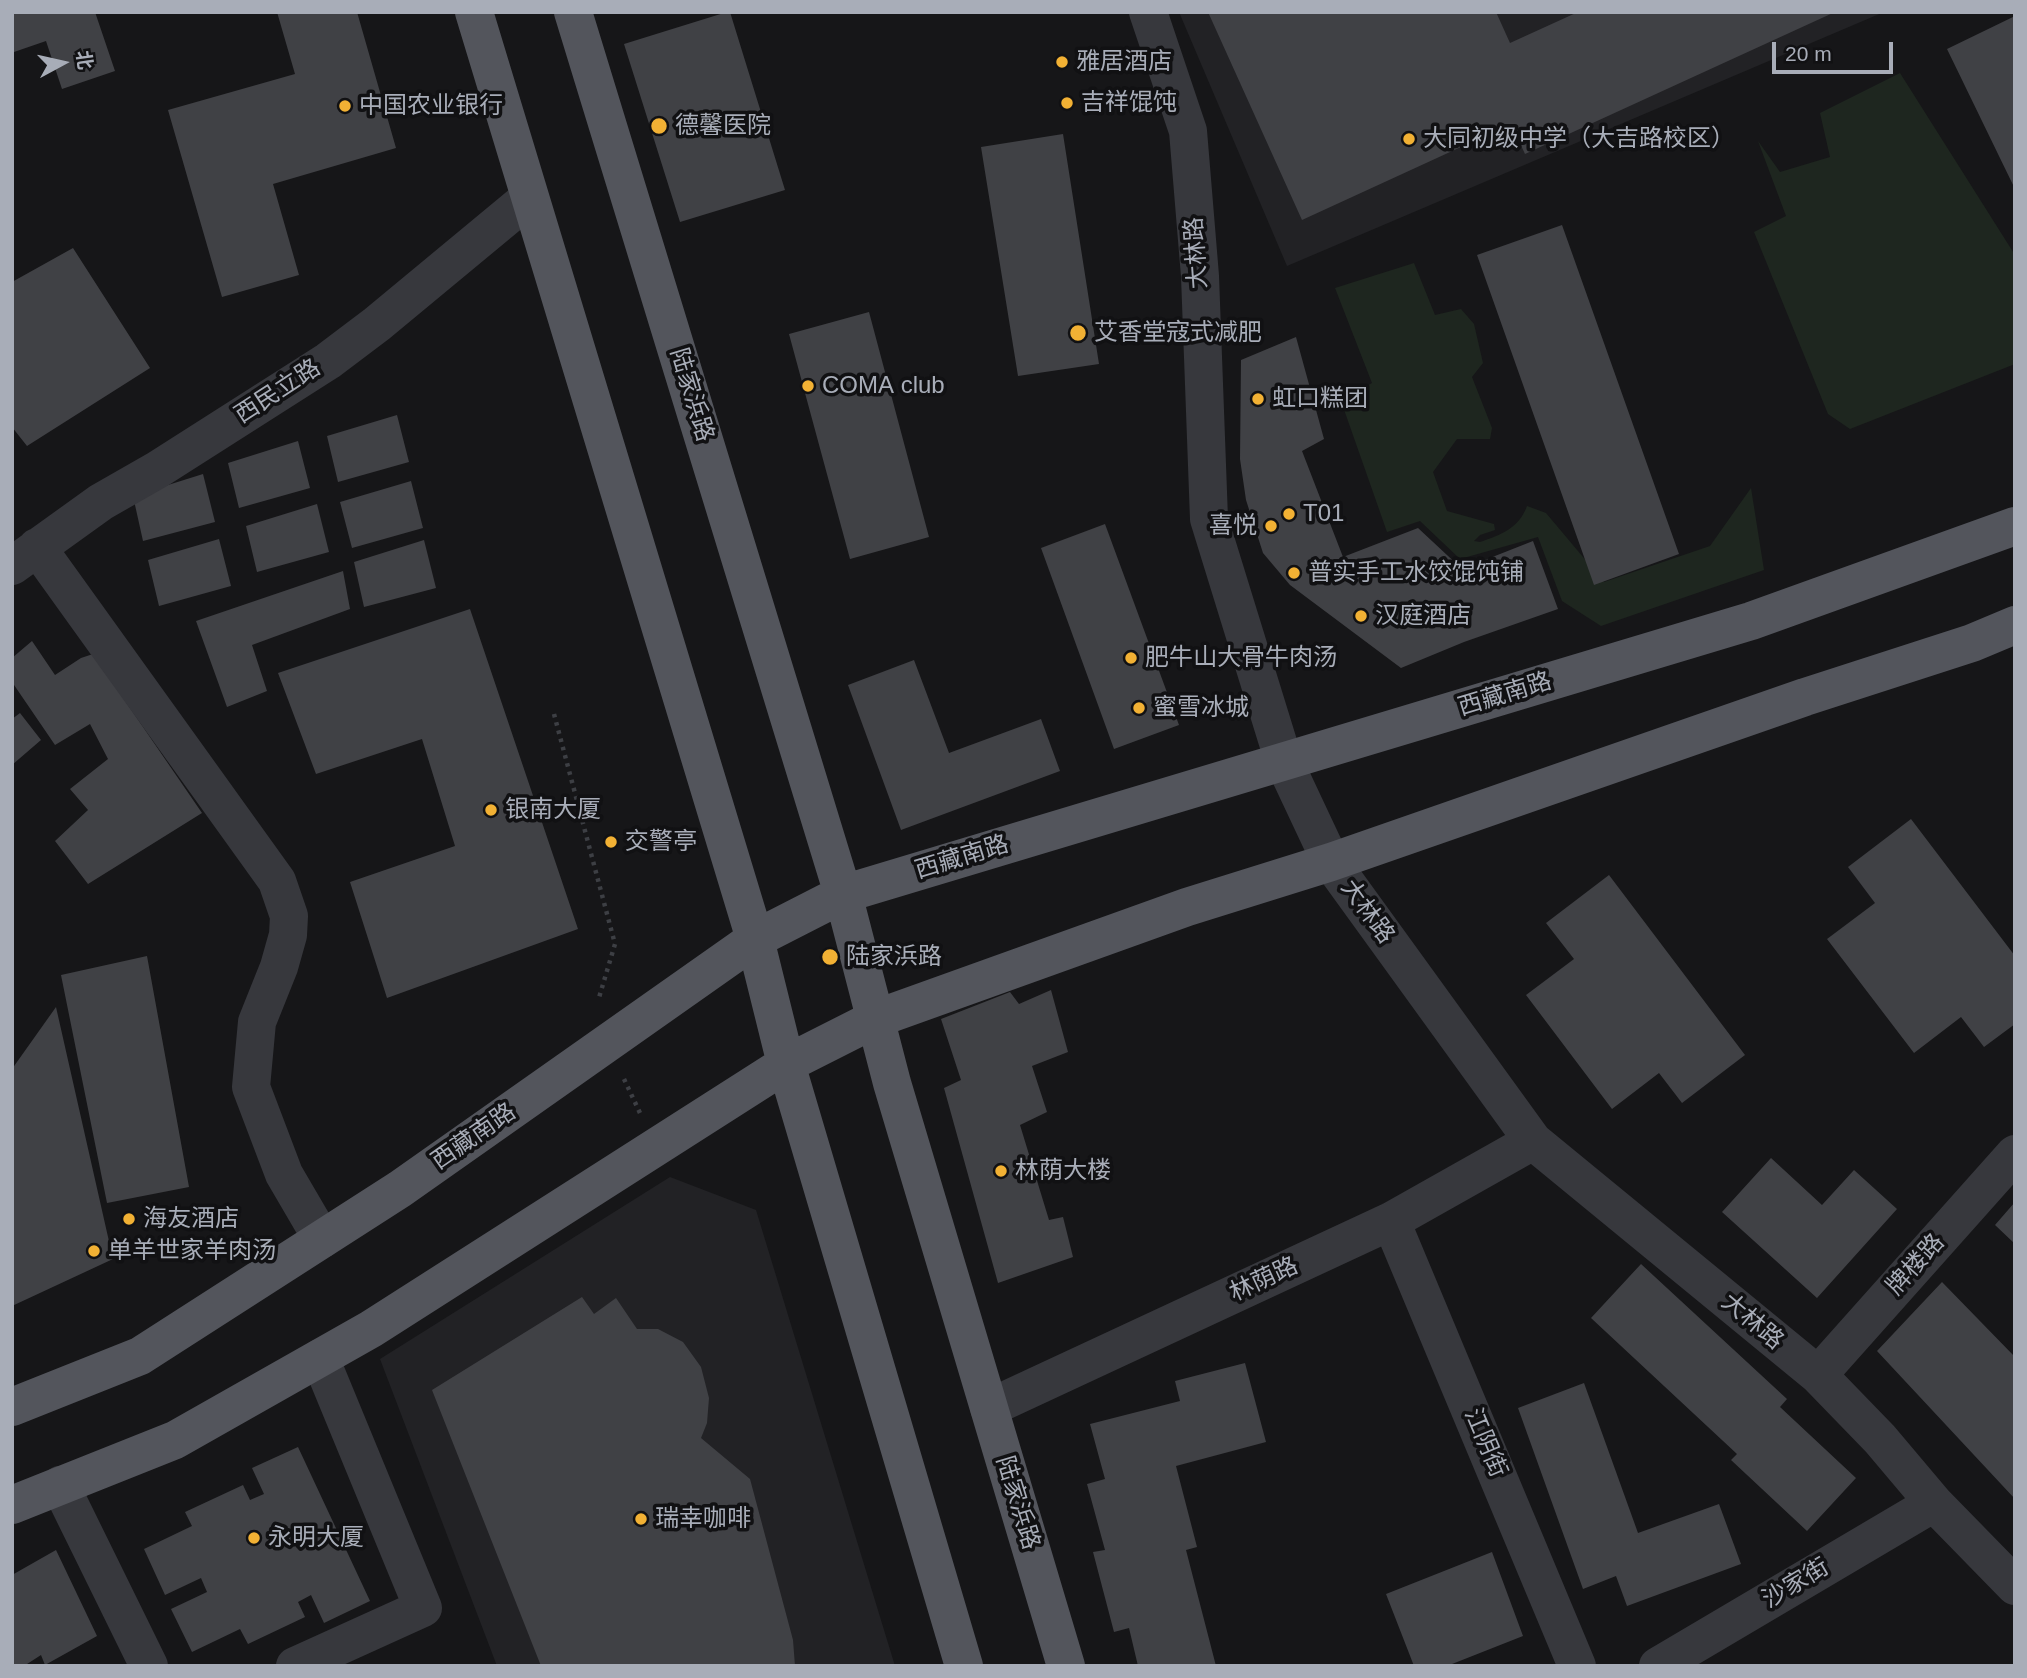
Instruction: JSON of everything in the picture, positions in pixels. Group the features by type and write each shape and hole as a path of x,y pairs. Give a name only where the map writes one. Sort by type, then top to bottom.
{"main road":[{"path":"474,12 755,939 786,1064 964,1666"},
{"name":"陆家浜路","path":"573,12 843,894 892,1083 1066,1666"},
{"name":"西藏南路","path":"12,1406 140,1356 400,1189 755,939 843,894 1751,621 2015,526"},
{"path":"12,1505 175,1440 371,1329 786,1064 876,1018 1187,907 1331,862 1805,697 1972,643 2015,625"}],"street":[{"name":"大林路","path":"1148,12 1188,131 1200,276 1209,519 1284,762 1331,862 1533,1141 1818,1375 1880,1439 1934,1503 2015,1586"},
{"name":"西民立路","path":"25,556 101,502 328,361 377,324 529,198"},
{"path":"25,556 277,881 289,916 288,935 279,967 257,1022 251,1087 284,1174 322,1239"},
{"name":"林荫路","path":"989,1408 1391,1221 1533,1141"},
{"name":"牌楼路","path":"1818,1375 2015,1154"},
{"name":"江阴街","path":"1391,1221 1577,1666"},
{"path":"295,1666 423,1608 320,1358"},
{"path":"60,1486 148,1665"},
{"name":"沙家街","path":"1658,1666 1934,1503"}],"path":[{"path":"554,714 615,944 594,1016 656,1146"}],"shaded area":[{"name":"大同初级中学（大吉路校区）","path":"1179,12 1884,12 1287,266"},
{"path":"1900,73 2015,255 2015,364 1850,429 1828,414 1754,232 1786,216 1758,141 1780,172 1830,157 1820,113"},
{"path":"1414,263 1435,315 1461,309 1474,324 1483,363 1472,377 1492,428 1490,439 1457,439 1433,472 1447,511 1494,524 1495,530 1480,535 1474,541 1480,542 1508,530 1524,514 1527,506 1546,513 1604,582 1710,546 1751,488 1764,570 1601,626 1562,601 1538,537 1460,559 1420,521 1387,532 1341,401 1372,383 1335,288"},
{"path":"670,1177 756,1210 895,1666 497,1666 380,1359"}],"building":[{"path":"12,12 95,12 115,71 62,89 46,41 14,52"},
{"path":"277,12 357,12 396,148 273,184 299,275 222,297 168,110 295,74"},
{"path":"730,12 785,190 680,222 624,44"},
{"name":"大同初级中学（大吉路校区）","path":"1208,12 1496,12 1510,43 1578,12 1835,12 1525,154 1511,124 1302,220"},
{"path":"2015,16 2015,189 1947,49"},
{"path":"1063,134 1099,364 1018,376 981,147"},
{"path":"1562,225 1679,554 1594,585 1477,255"},
{"path":"73,248 150,368 27,446 12,427 12,282"},
{"path":"869,312 929,537 850,559 789,334"},
{"name":"T01","path":"1296,337 1324,439 1302,451 1343,557 1418,528 1462,569 1533,541 1558,609 1464,642 1401,668 1290,585 1263,553 1246,500 1240,459 1241,360"},
{"path":"397,415 409,462 338,482 327,436"},
{"path":"298,441 310,488 239,508 228,463"},
{"path":"203,474 215,522 143,541 133,496"},
{"path":"411,481 423,528 352,548 340,502"},
{"path":"317,504 329,552 257,572 246,526"},
{"path":"1105,524 1179,725 1114,749 1041,548"},
{"path":"219,539 231,586 159,606 148,560"},
{"path":"424,540 436,588 364,607 354,562"},
{"path":"343,571 350,609 252,645 267,691 227,707 196,621"},
{"name":"银南大厦","path":"470,609 578,929 387,998 350,882 455,846 422,739 316,774 278,673"},
{"path":"32,641 55,675 81,658 93,654 202,813 88,884 55,841 88,810 70,789 108,759 90,724 55,745 12,682 12,658"},
{"path":"914,660 949,753 1041,719 1060,771 901,830 848,685"},
{"path":"20,713 41,740 12,765 12,719"},
{"path":"1911,819 2015,956 2015,1024 1984,1047 1961,1017 1914,1053 1827,939 1875,903 1848,867"},
{"path":"1609,875 1745,1055 1682,1103 1659,1073 1612,1109 1526,995 1574,959 1546,923"},
{"path":"147,956 189,1187 107,1203 61,975"},
{"name":"林荫大楼","path":"1051,990 1068,1052 1032,1066 1047,1112 1020,1125 1049,1220 1063,1217 1073,1257 998,1283 944,1088 961,1080 941,1019 1010,992 1019,1004"},
{"path":"56,1007 113,1259 12,1306 12,1069"},
{"path":"1771,1158 1822,1205 1854,1170 1897,1209 1817,1298 1722,1212"},
{"path":"2015,1202 2015,1244 1995,1225"},
{"path":"1641,1264 1787,1399 1780,1407 1856,1478 1807,1531 1731,1460 1737,1454 1591,1318"},
{"path":"1942,1282 2015,1357 2015,1499 1877,1351"},
{"path":"582,1297 594,1314 616,1298 637,1329 658,1329 683,1342 701,1367 709,1398 707,1423 701,1438 750,1479 793,1640 795,1666 541,1666 432,1390"},
{"path":"1245,1363 1266,1442 1176,1466 1197,1547 1186,1550 1216,1666 1138,1666 1129,1628 1114,1632 1093,1552 1105,1550 1087,1484 1105,1479 1090,1424 1180,1401 1175,1381"},
{"path":"1584,1383 1638,1533 1719,1504 1741,1564 1627,1606 1616,1576 1583,1589 1518,1408"},
{"name":"永明大厦","path":"298,1447 370,1601 324,1623 311,1595 298,1602 305,1617 248,1644 240,1629 192,1652 171,1609 207,1592 201,1578 165,1595 144,1549 192,1526 185,1512 243,1485 250,1500 264,1494 252,1468"},
{"path":"56,1550 97,1636 45,1665 41,1655 24,1666 12,1666 12,1575"},
{"path":"1492,1552 1523,1636 1447,1666 1414,1666 1386,1594"}],"place":[{"name":"雅居酒店","path":"1062,62"},
{"name":"吉祥馄饨","path":"1067,103"},
{"name":"中国农业银行","path":"345,106"},
{"name":"德馨医院","path":"659,126"},
{"name":"大同初级中学（大吉路校区）","path":"1409,139"},
{"name":"艾香堂寇式减肥","path":"1078,333"},
{"name":"COMA club","path":"808,386"},
{"name":"虹口糕团","path":"1258,399"},
{"name":"T01","path":"1289,514"},
{"name":"喜悦","path":"1271,526"},
{"name":"普实手工水饺馄饨铺","path":"1294,573"},
{"name":"汉庭酒店","path":"1361,616"},
{"name":"肥牛山大骨牛肉汤","path":"1131,658"},
{"name":"蜜雪冰城","path":"1139,708"},
{"name":"银南大厦","path":"491,810"},
{"name":"交警亭","path":"611,842"},
{"name":"陆家浜路","path":"830,957"},
{"name":"林荫大楼","path":"1001,1171"},
{"name":"海友酒店","path":"129,1219"},
{"name":"单羊世家羊肉汤","path":"94,1251"},
{"name":"瑞幸咖啡","path":"641,1519"},
{"name":"永明大厦","path":"254,1538"}]}
